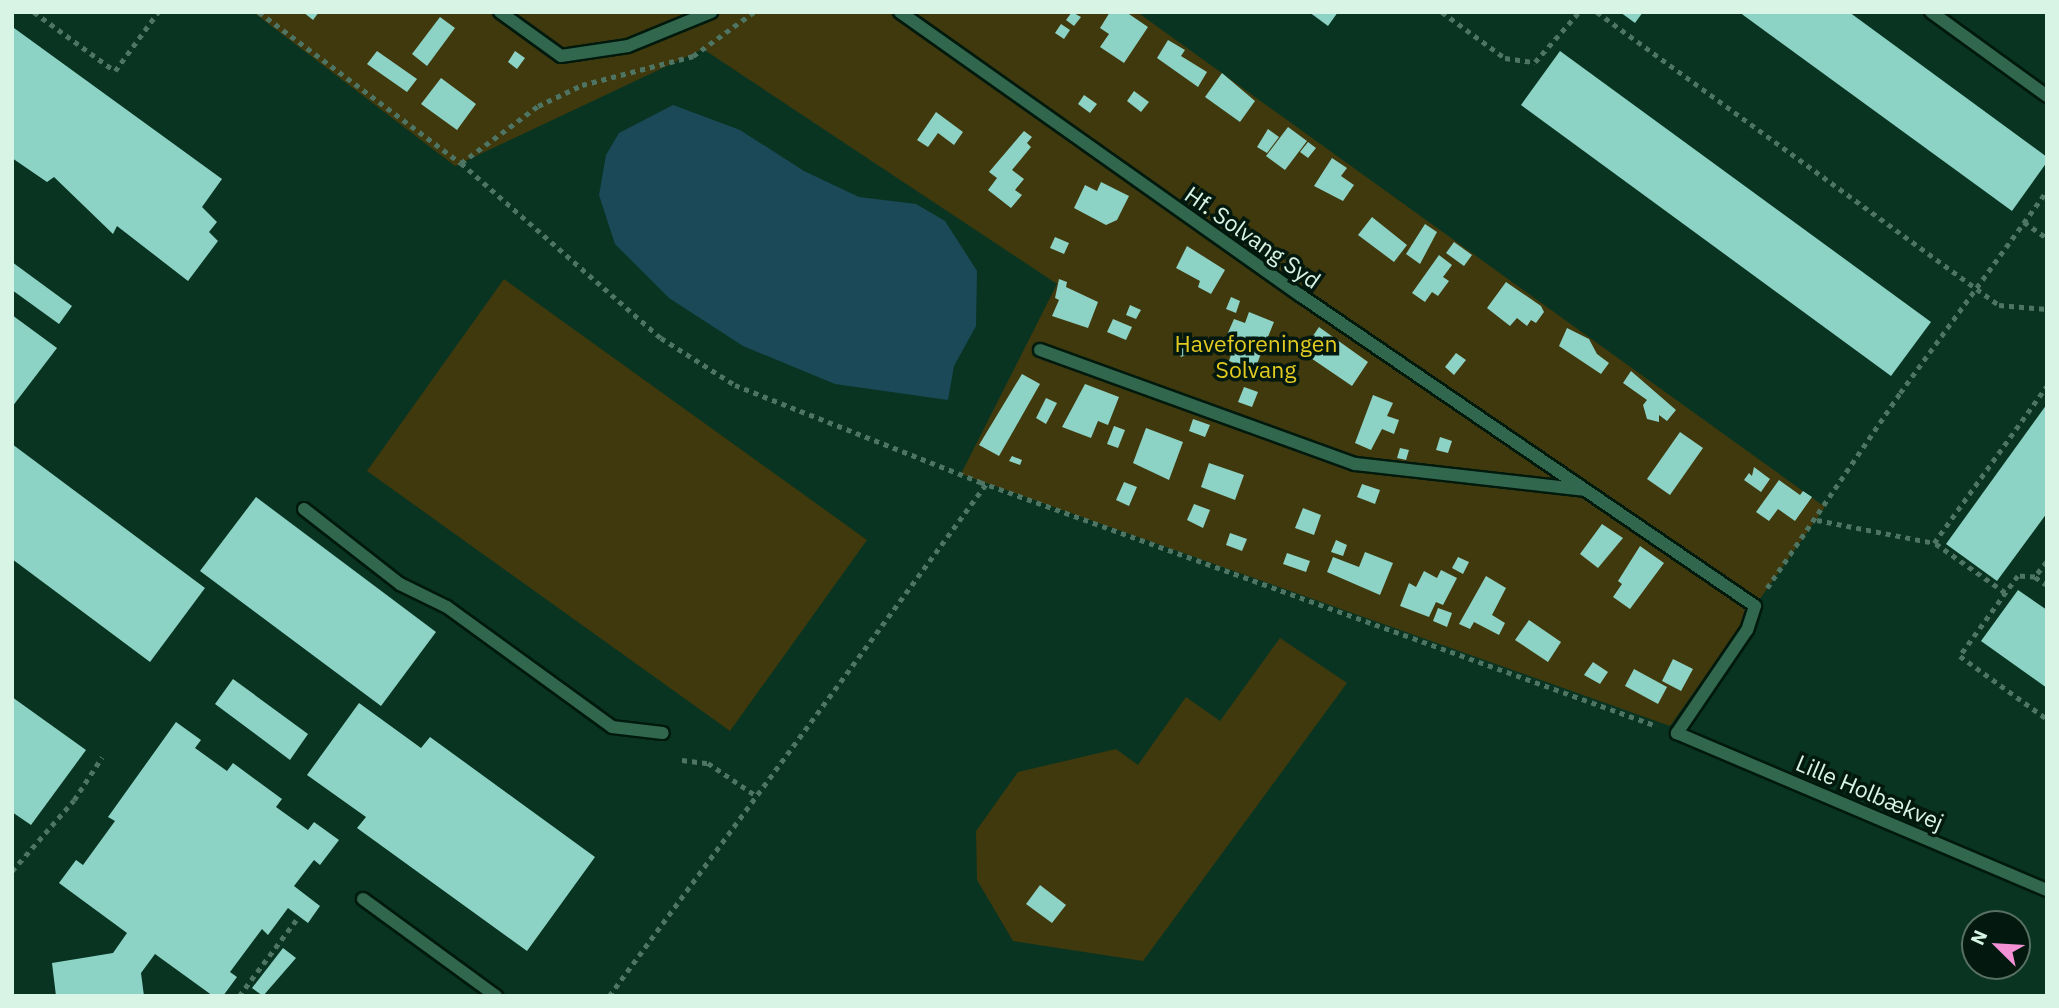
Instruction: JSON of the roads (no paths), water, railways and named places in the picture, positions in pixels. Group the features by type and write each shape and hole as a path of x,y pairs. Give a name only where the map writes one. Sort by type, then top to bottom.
{"lane":[{"path":"500,12 561,56 628,46 711,12"},
{"name":"Hf. Solvang Syd","path":"900,12 1093,152 1755,606 1747,630 1677,733"},
{"path":"1931,12 2047,96"},
{"name":"Hf. Solvang Syd","path":"1040,350 1355,464 1587,490"},
{"path":"304,509 400,584 447,607 612,727 663,733"},
{"name":"Lille Holbækvej","path":"1677,733 2047,890"},
{"path":"363,900 496,996"}],"water":[{"path":"673,105 740,130 804,171 859,197 916,204 945,221 977,271 976,326 954,366 948,400 835,384 743,346 669,298 615,244 599,195 606,155 619,133"}],"park label":[{"name":"Haveforeningen Solvang","path":"1256,356"}]}
